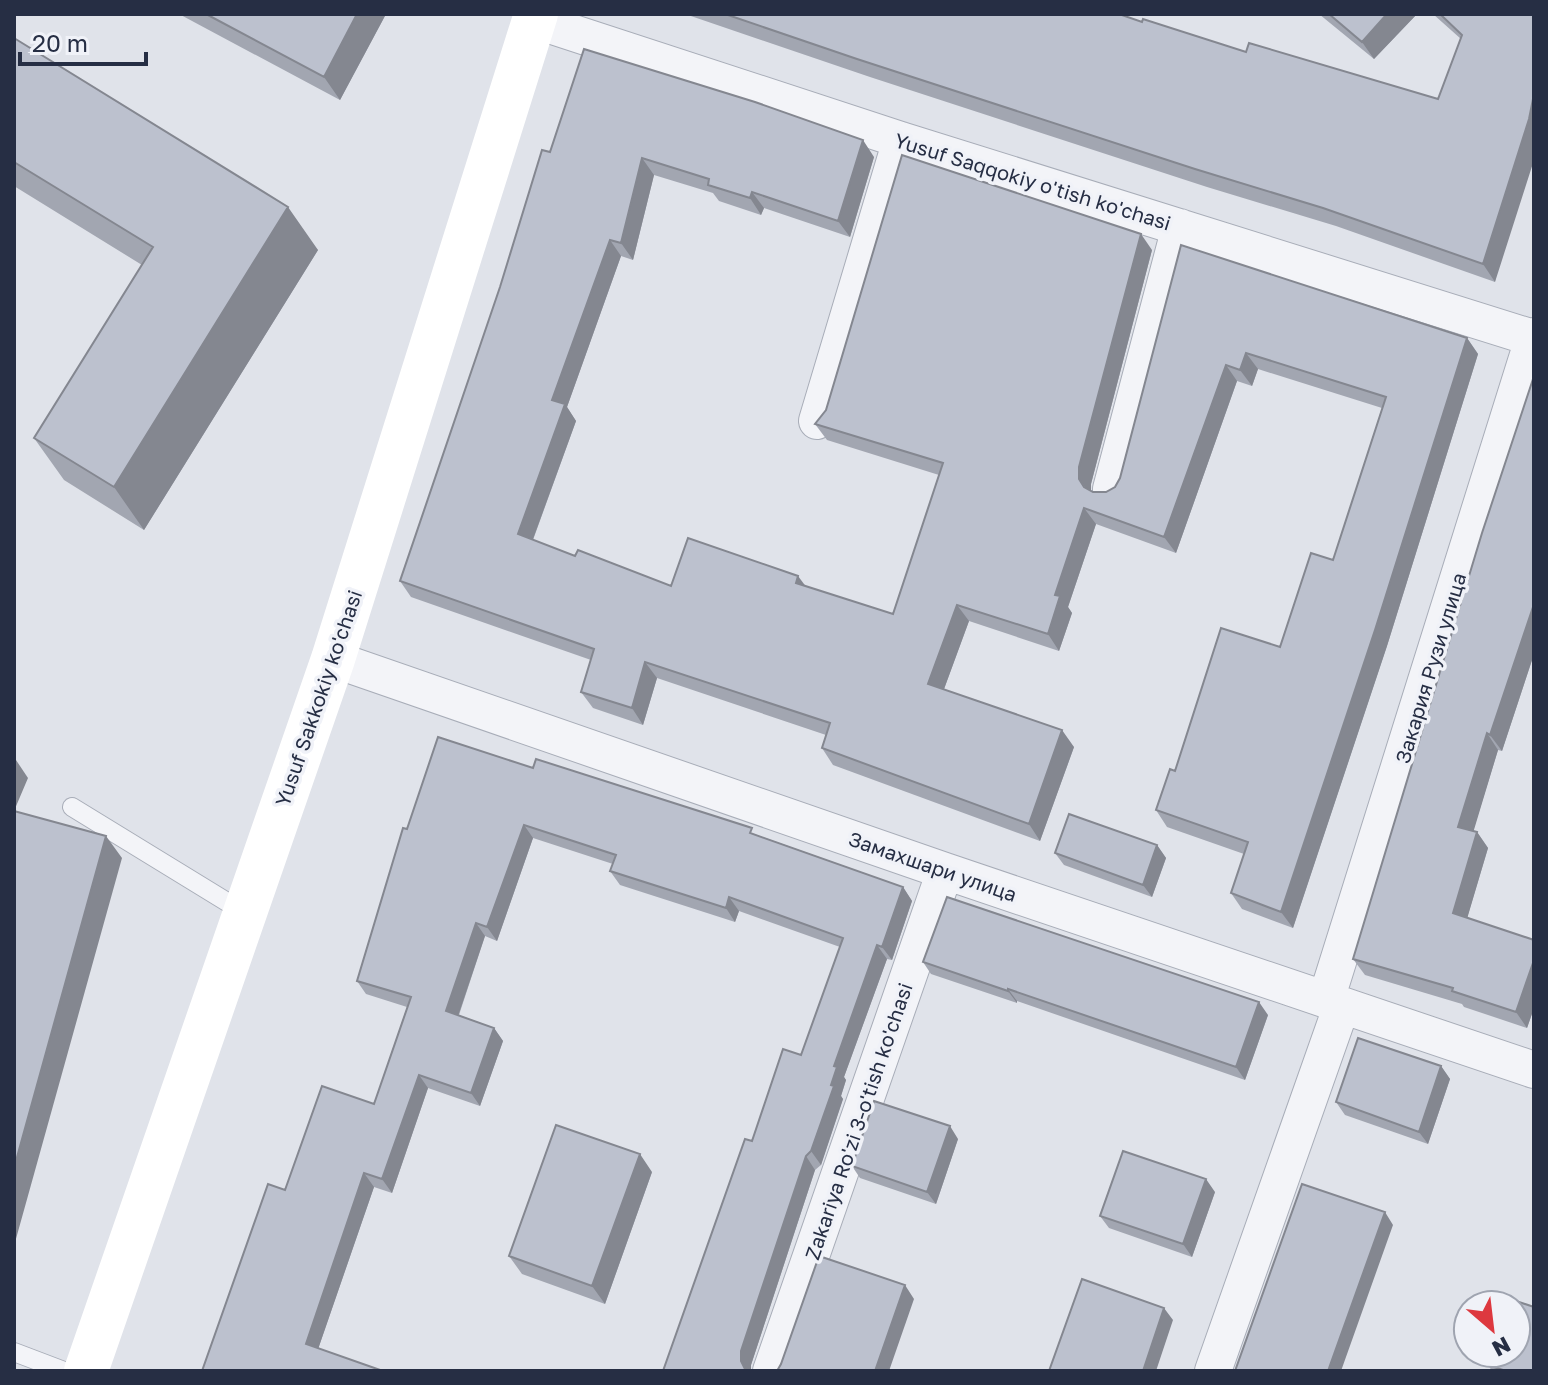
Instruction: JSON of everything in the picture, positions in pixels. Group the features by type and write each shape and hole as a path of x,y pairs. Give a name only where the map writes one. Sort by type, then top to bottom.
{"main road":[{"name":"Yusuf Sakkokiy ko'chasi","path":"86,1371 333,659 536,16"}],"street":[{"name":"Yusuf Saqqokiy o'tish ko'chasi","path":"536,16 901,140 1534,337"},
{"path":"817,421 901,140"},
{"path":"1111,489 1180,227"},
{"name":"Закария Рузи улица","path":"1213,1371 1334,1003 1534,337"},
{"name":"Замахшари улица","path":"333,659 945,871 1534,1070"},
{"name":"Zakariya Ro'zi 3-o'tish ko'chasi","path":"771,1371 945,871"}],"lane":[{"path":"72,807 245,913"},
{"path":"14,1352 64,1371"}],"building":[{"path":"206,14 357,14 324,77"},
{"path":"725,14 1119,14 1246,52 1249,43 1438,99 1462,35 1440,14 1531,14 1534,16 1534,94 1483,264 1323,208 1195,169"},
{"path":"1329,14 1387,14 1362,42"},
{"path":"14,38 288,207 114,487 34,438 153,247 14,162"},
{"path":"584,49 755,102 863,140 838,221 752,192 750,198 708,185 709,179 642,158 621,243 610,240 552,400 565,404 518,534 575,556 578,550 671,586 688,538 798,576 796,583 893,614 943,463 815,424 826,410 902,155 1141,234 1079,467 1079,479 1084,487 1093,492 1106,492 1115,487 1120,478 1181,245 1467,338 1375,630 1281,912 1231,893 1248,842 1156,810 1170,769 1175,771 1221,628 1280,647 1311,553 1333,560 1386,397 1246,353 1240,370 1226,365 1164,537 1084,508 1055,595 1060,596 1048,634 957,605 928,684 1062,730 1029,824 822,748 830,723 645,662 632,708 581,692 594,649 400,581 500,287 542,150 550,152"},
{"path":"1534,376 1534,604 1490,735 1487,733 1458,827 1477,832 1453,913 1534,940 1534,960 1516,1012 1452,991 1453,988 1353,959 1482,533"},
{"path":"438,737 533,768 536,759 752,828 750,833 903,887 882,947 877,945 834,1066 837,1067 831,1085 834,1086 811,1151 806,1156 741,1351 741,1361 746,1371 663,1371 745,1139 752,1141 783,1049 801,1055 843,938 729,897 726,908 610,871 616,855 524,825 487,927 476,923 446,1011 494,1028 471,1093 419,1075 382,1179 364,1173 306,1344 383,1371 202,1371 268,1184 285,1190 322,1086 374,1104 411,997 357,981 403,828 407,829"},
{"path":"14,811 106,836 14,1168"},
{"path":"1069,814 1157,845 1143,885 1055,853"},
{"path":"947,897 1259,1002 1236,1067 923,962"},
{"path":"1358,1038 1441,1066 1419,1132 1336,1102"},
{"path":"874,1101 950,1126 927,1192 852,1166"},
{"path":"556,1125 640,1154 592,1286 509,1256"},
{"path":"1123,1151 1206,1179 1183,1244 1100,1216"},
{"path":"1302,1184 1385,1212 1328,1371 1235,1371"},
{"path":"819,1256 905,1285 875,1371 777,1371"},
{"path":"1082,1279 1164,1308 1143,1371 1049,1371"},
{"path":"1534,1307 1534,1371 1500,1369 1532,1369"}]}
